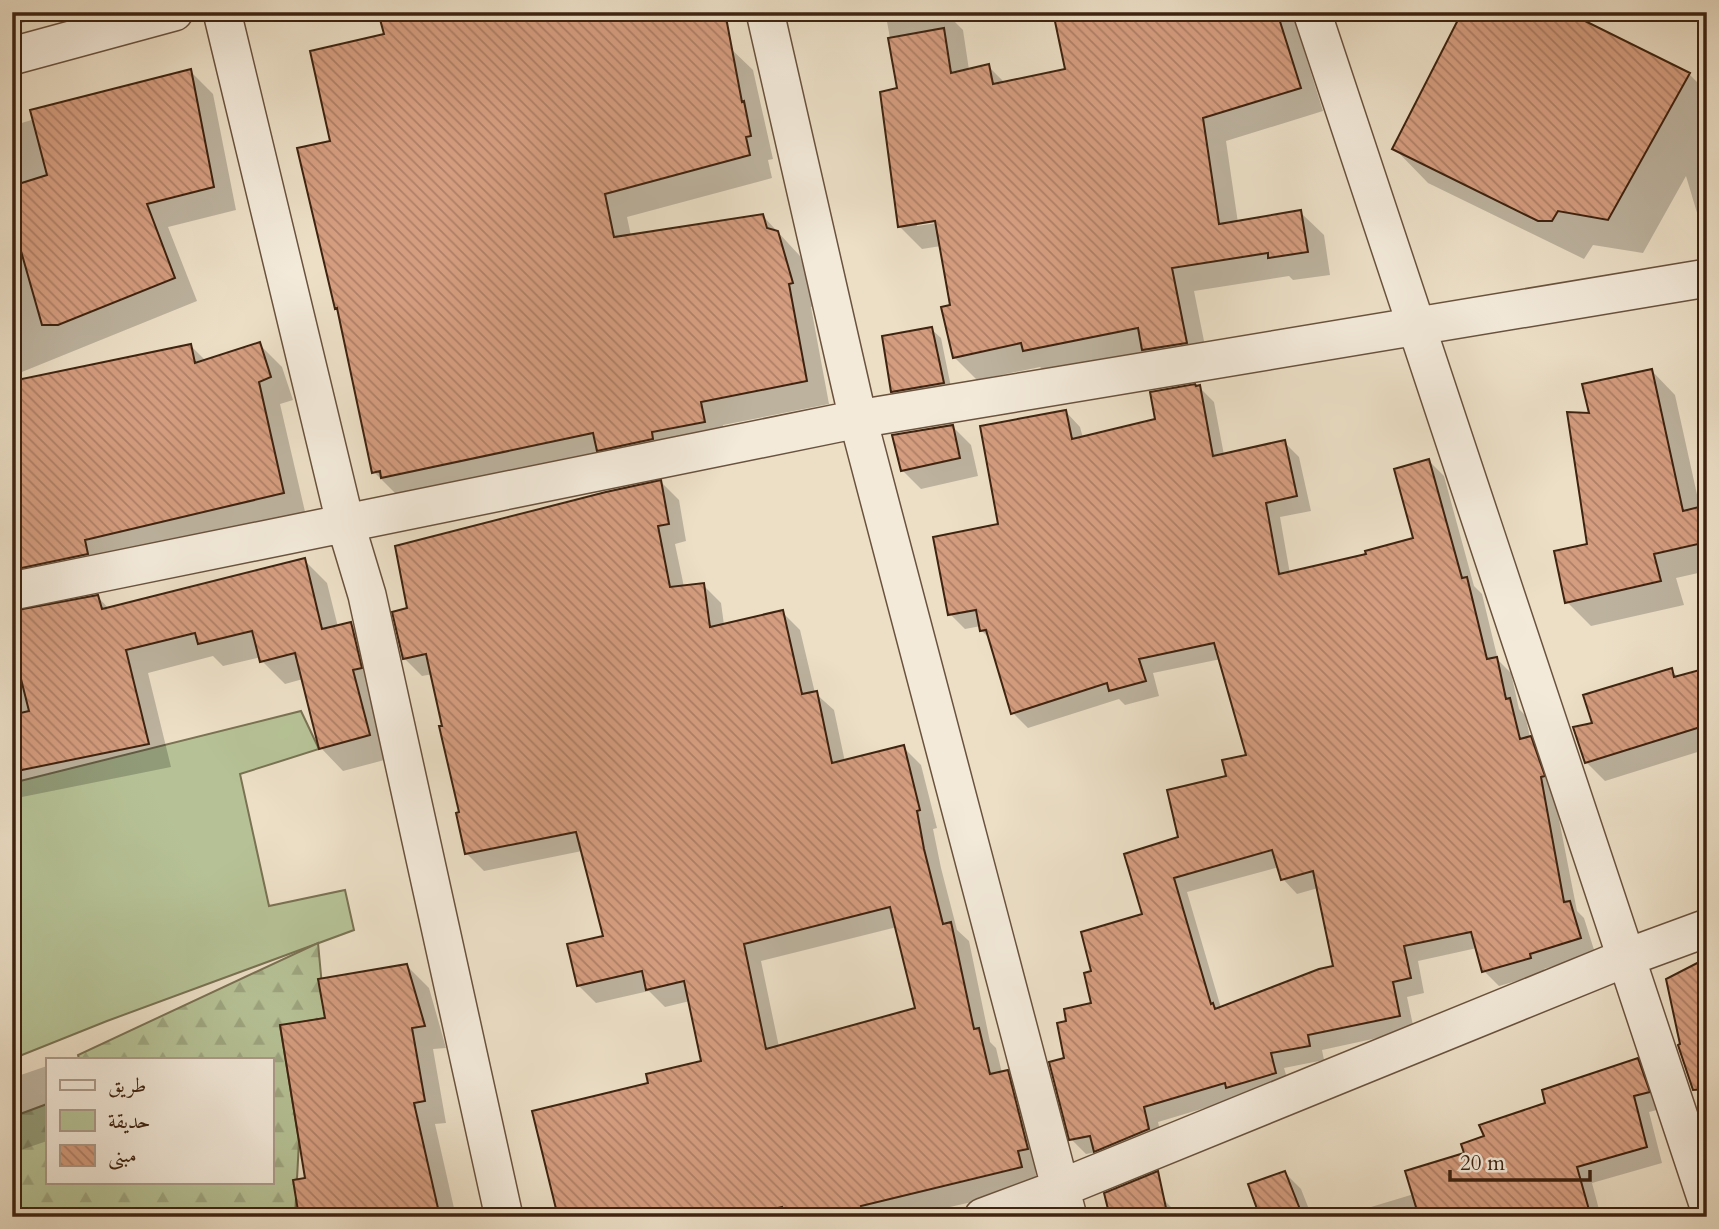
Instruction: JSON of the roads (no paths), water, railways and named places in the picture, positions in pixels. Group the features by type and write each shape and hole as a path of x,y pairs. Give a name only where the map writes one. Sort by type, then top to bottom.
{"street":[{"path":"12,56 174,12"},
{"path":"222,12 345,522 367,595 503,1217"},
{"path":"765,12 859,419 1065,1202"},
{"path":"1312,12 1414,326 1628,957 1707,1201"},
{"path":"12,591 859,419 1707,278"},
{"path":"983,1217 1065,1202 1628,957 1707,928"}]}
